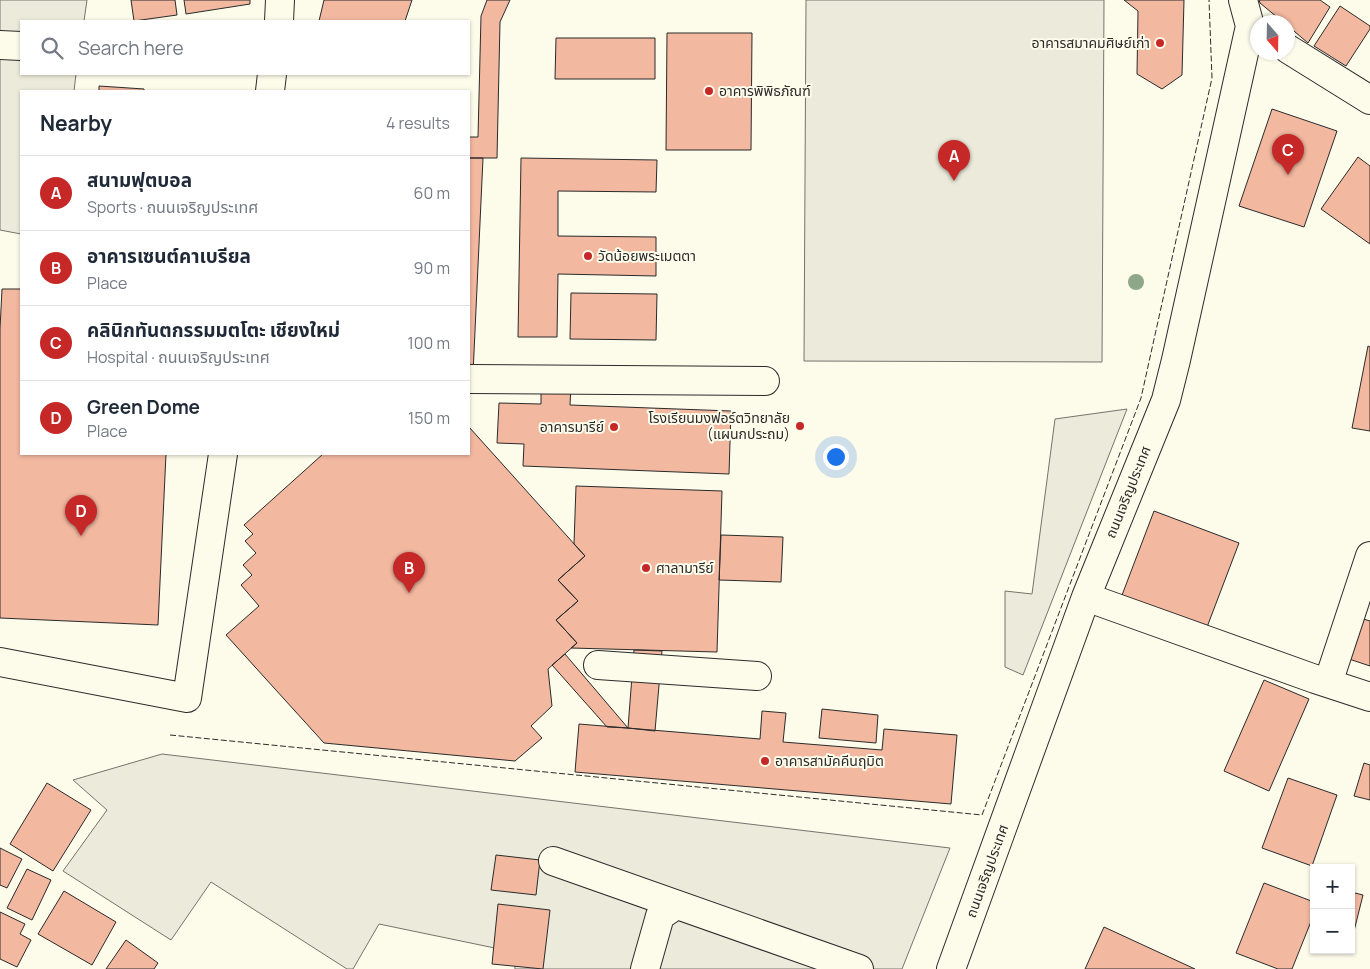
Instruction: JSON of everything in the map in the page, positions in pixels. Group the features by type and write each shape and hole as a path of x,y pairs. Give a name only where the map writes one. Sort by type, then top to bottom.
{"street":[{"path":"279,20 280,0"},
{"name":"ถนนเจริญประเทศ","path":"1243,0 1250,18"},
{"path":"0,45 20,46"},
{"name":"ถนนเจริญประเทศ","path":"952,969 1086,597 1166,400 1250,46"},
{"path":"1295,53 1370,100"},
{"path":"270,90 272,75"},
{"path":"470,379 765,381"},
{"path":"0,662 187,698 223,455"},
{"path":"1328,683 1370,556"},
{"path":"1086,597 1370,697"},
{"path":"598,665 757,676"},
{"path":"553,861 859,969"},
{"path":"645,969 660,916 676,905"}],"shaded area":[{"path":"0,0 87,0 84,20 20,20 20,75 76,75 74,90 20,90 20,234 0,230"},
{"path":"806,0 1104,0 1102,362 804,361"},
{"path":"1127,409 1023,675 1005,667 1005,591 1032,594 1055,419"},
{"path":"162,754 950,848 902,969 515,969 514,952 379,924 353,969 347,969 211,882 171,940 63,871 107,810 73,780"}],"building":[{"path":"131,0 175,0 177,15 134,20"},
{"path":"184,0 250,0 250,4 186,14"},
{"path":"324,0 412,0 405,20 319,20"},
{"path":"487,0 510,0 500,22 497,158 470,158 470,137 478,137 481,16"},
{"name":"อาคารสมาคมศิษย์เก่า","path":"1124,0 1184,0 1182,75 1162,89 1137,74 1138,11"},
{"path":"1259,0 1320,0 1330,7 1308,43 1295,32 1295,15 1275,15"},
{"path":"1340,6 1370,26 1370,29 1346,66 1314,46"},
{"name":"อาคารพิพิธภัณฑ์","path":"667,33 752,33 751,150 666,150"},
{"path":"556,38 655,38 655,79 555,79"},
{"path":"99,86 144,89 144,90 99,90"},
{"path":"1272,109 1337,131 1304,227 1239,206"},
{"path":"1358,157 1370,166 1370,244 1321,209"},
{"path":"470,158 483,158 473,374 470,374"},
{"name":"วัดน้อยพระเมตตา","path":"521,158 657,160 656,192 558,191 558,236 656,237 656,276 558,274 557,337 518,337"},
{"path":"2,289 20,289 20,455 166,455 158,625 0,618 0,329"},
{"path":"571,293 657,294 656,340 570,339"},
{"path":"1368,346 1370,347 1370,431 1352,428"},
{"name":"อาคารมารีย์","path":"541,385 571,386 570,405 731,411 729,474 523,466 524,444 497,443 499,403 541,404"},
{"path":"470,428 585,556 558,580 578,601 556,620 577,643 548,669 552,706 531,726 542,738 515,761 324,743 226,635 259,606 241,585 252,575 243,565 256,553 245,541 253,534 244,525 322,455 470,455"},
{"name":"ศาลามารีย์","path":"576,486 722,491 717,652 571,648 577,643 556,620 578,601 558,580 585,556 574,544"},
{"path":"1154,511 1239,543 1204,635 1119,603"},
{"name":"ศาลามารีย์","path":"721,535 783,537 781,582 719,580"},
{"path":"1357,617 1370,621 1370,666 1343,657"},
{"path":"634,650 662,651 655,731 628,728"},
{"path":"565,654 628,728 607,727 552,665"},
{"path":"1264,680 1309,699 1269,791 1224,771"},
{"path":"822,709 878,715 876,743 819,738"},
{"name":"อาคารสามัคคีนฤมิต","path":"762,711 786,713 783,742 882,750 884,729 957,735 951,804 575,772 579,724 760,739"},
{"path":"1364,763 1370,765 1370,800 1354,796"},
{"path":"1288,778 1337,795 1313,864 1310,865 1262,848"},
{"path":"47,783 91,810 53,871 10,844"},
{"path":"0,848 22,859 7,888 0,885"},
{"path":"496,855 540,860 536,895 491,890"},
{"path":"27,869 51,880 32,920 7,908"},
{"path":"1264,883 1310,900 1310,924 1292,969 1278,969 1236,953"},
{"path":"64,891 116,922 92,965 38,934"},
{"path":"1355,893 1363,895 1355,927"},
{"path":"498,904 550,910 543,969 492,964"},
{"path":"0,912 25,924 20,934 31,940 17,967 0,959"},
{"path":"1104,927 1195,969 1085,969"},
{"path":"126,940 158,963 154,969 106,969"}],"fence":[{"path":"170,735 982,815 1141,398 1212,78 1209,0"}],"place":[{"name":"อาคารสมาคมศิษย์เก่า","path":"1160,43"},
{"name":"อาคารพิพิธภัณฑ์","path":"709,91"},
{"name":"คลินิกทันตกรรมมตโตะ เชียงใหม่","path":"1288,175"},
{"name":"สนามฟุตบอล","path":"954,181"},
{"name":"วัดน้อยพระเมตตา","path":"588,256"},
{"name":"โรงเรียนมงฟอร์ตวิทยาลัย (แผนกประถม)","path":"800,426"},
{"name":"อาคารมารีย์","path":"614,427"},
{"name":"Green Dome","path":"81,536"},
{"name":"ศาลามารีย์","path":"646,568"},
{"name":"อาคารเซนต์คาเบรียล","path":"409,593"},
{"name":"อาคารสามัคคีนฤมิต","path":"765,761"}]}
